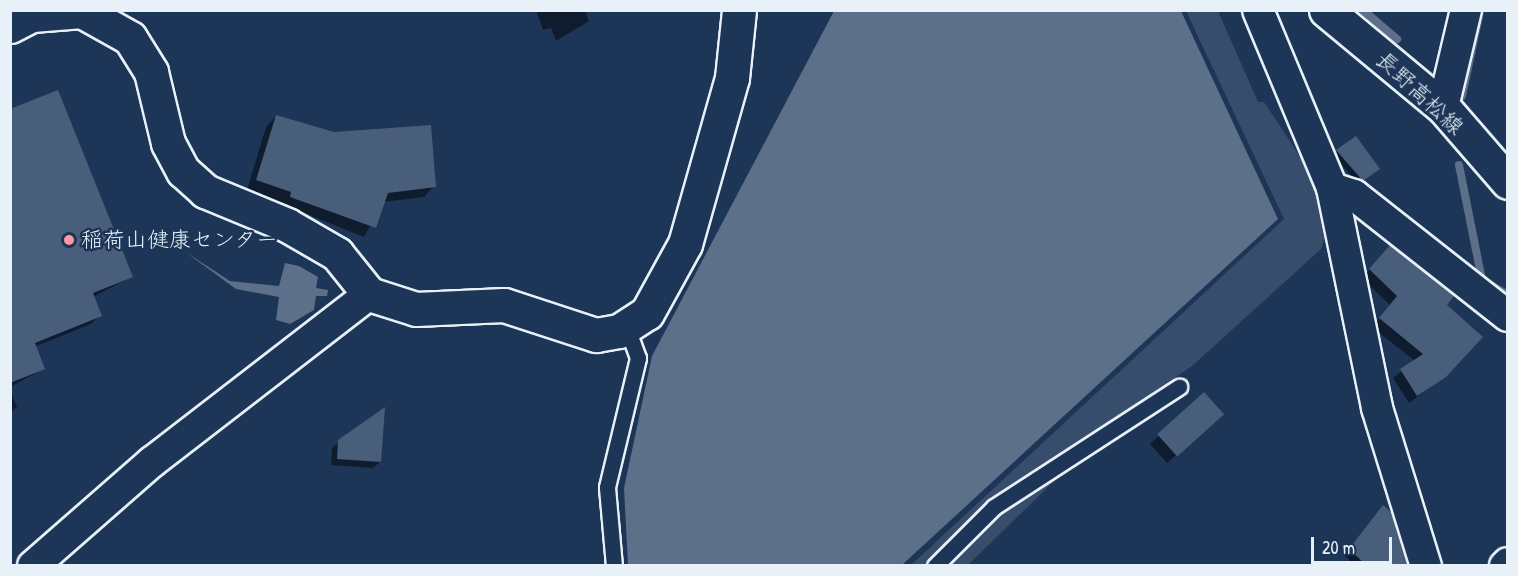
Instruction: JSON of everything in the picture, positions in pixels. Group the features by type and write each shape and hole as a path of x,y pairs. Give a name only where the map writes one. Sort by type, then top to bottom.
{"main road":[{"path":"10,26 32,15 82,11 130,38 151,72 168,143 183,171 205,191 287,225 337,254 369,294 416,309 504,305 596,335 627,327 647,313 685,244 732,78 739,10"},
{"name":"長野高松線","path":"1326,10 1443,107 1508,182"}],"street":[{"path":"1258,10 1332,188 1377,408 1426,566"},
{"path":"1443,107 1466,10"},
{"path":"1332,188 1354,195 1508,316"},
{"path":"33,566 152,462 369,294"}],"lane":[{"path":"614,566 607,487 638,358 627,327"},
{"path":"935,566 994,507 1179,387"}],"shaded area":[{"path":"834,11 1181,11 1278,219 902,565 628,565 624,488 652,356"},
{"path":"1186,11 1218,11 1258,102 1264,102 1318,184 1328,229 1321,249 1192,366 991,502 925,565 910,566 1284,219"},
{"path":"184,251 230,281 279,286 285,263 299,266 318,277 316,288 328,290 327,296 316,296 314,310 290,324 276,320 279,297 236,289"},
{"path":"1080,456 968,565 944,566 999,509"}],"building":[{"name":"稲荷山健康センター","path":"58,90 133,277 93,293 102,316 35,343 45,369 10,383 10,109"},
{"path":"276,115 334,132 431,125 436,187 388,193 376,228 290,197 291,192 256,180"},
{"path":"1356,136 1380,169 1363,181 1336,150"},
{"path":"1390,245 1454,296 1447,305 1483,337 1446,377 1417,396 1400,369 1423,354 1379,318 1397,296 1369,269"},
{"path":"1204,392 1224,414 1177,456 1157,434"},
{"path":"385,407 381,462 337,459 338,440"},
{"path":"1383,505 1392,513 1408,566 1367,566 1349,549"}],"waterway":[{"path":"1363,10 1397,39"},
{"path":"1462,96 1480,11"},
{"path":"1459,165 1482,280 1508,295"}],"place":[{"name":"稲荷山健康センター","path":"69,240"}]}
